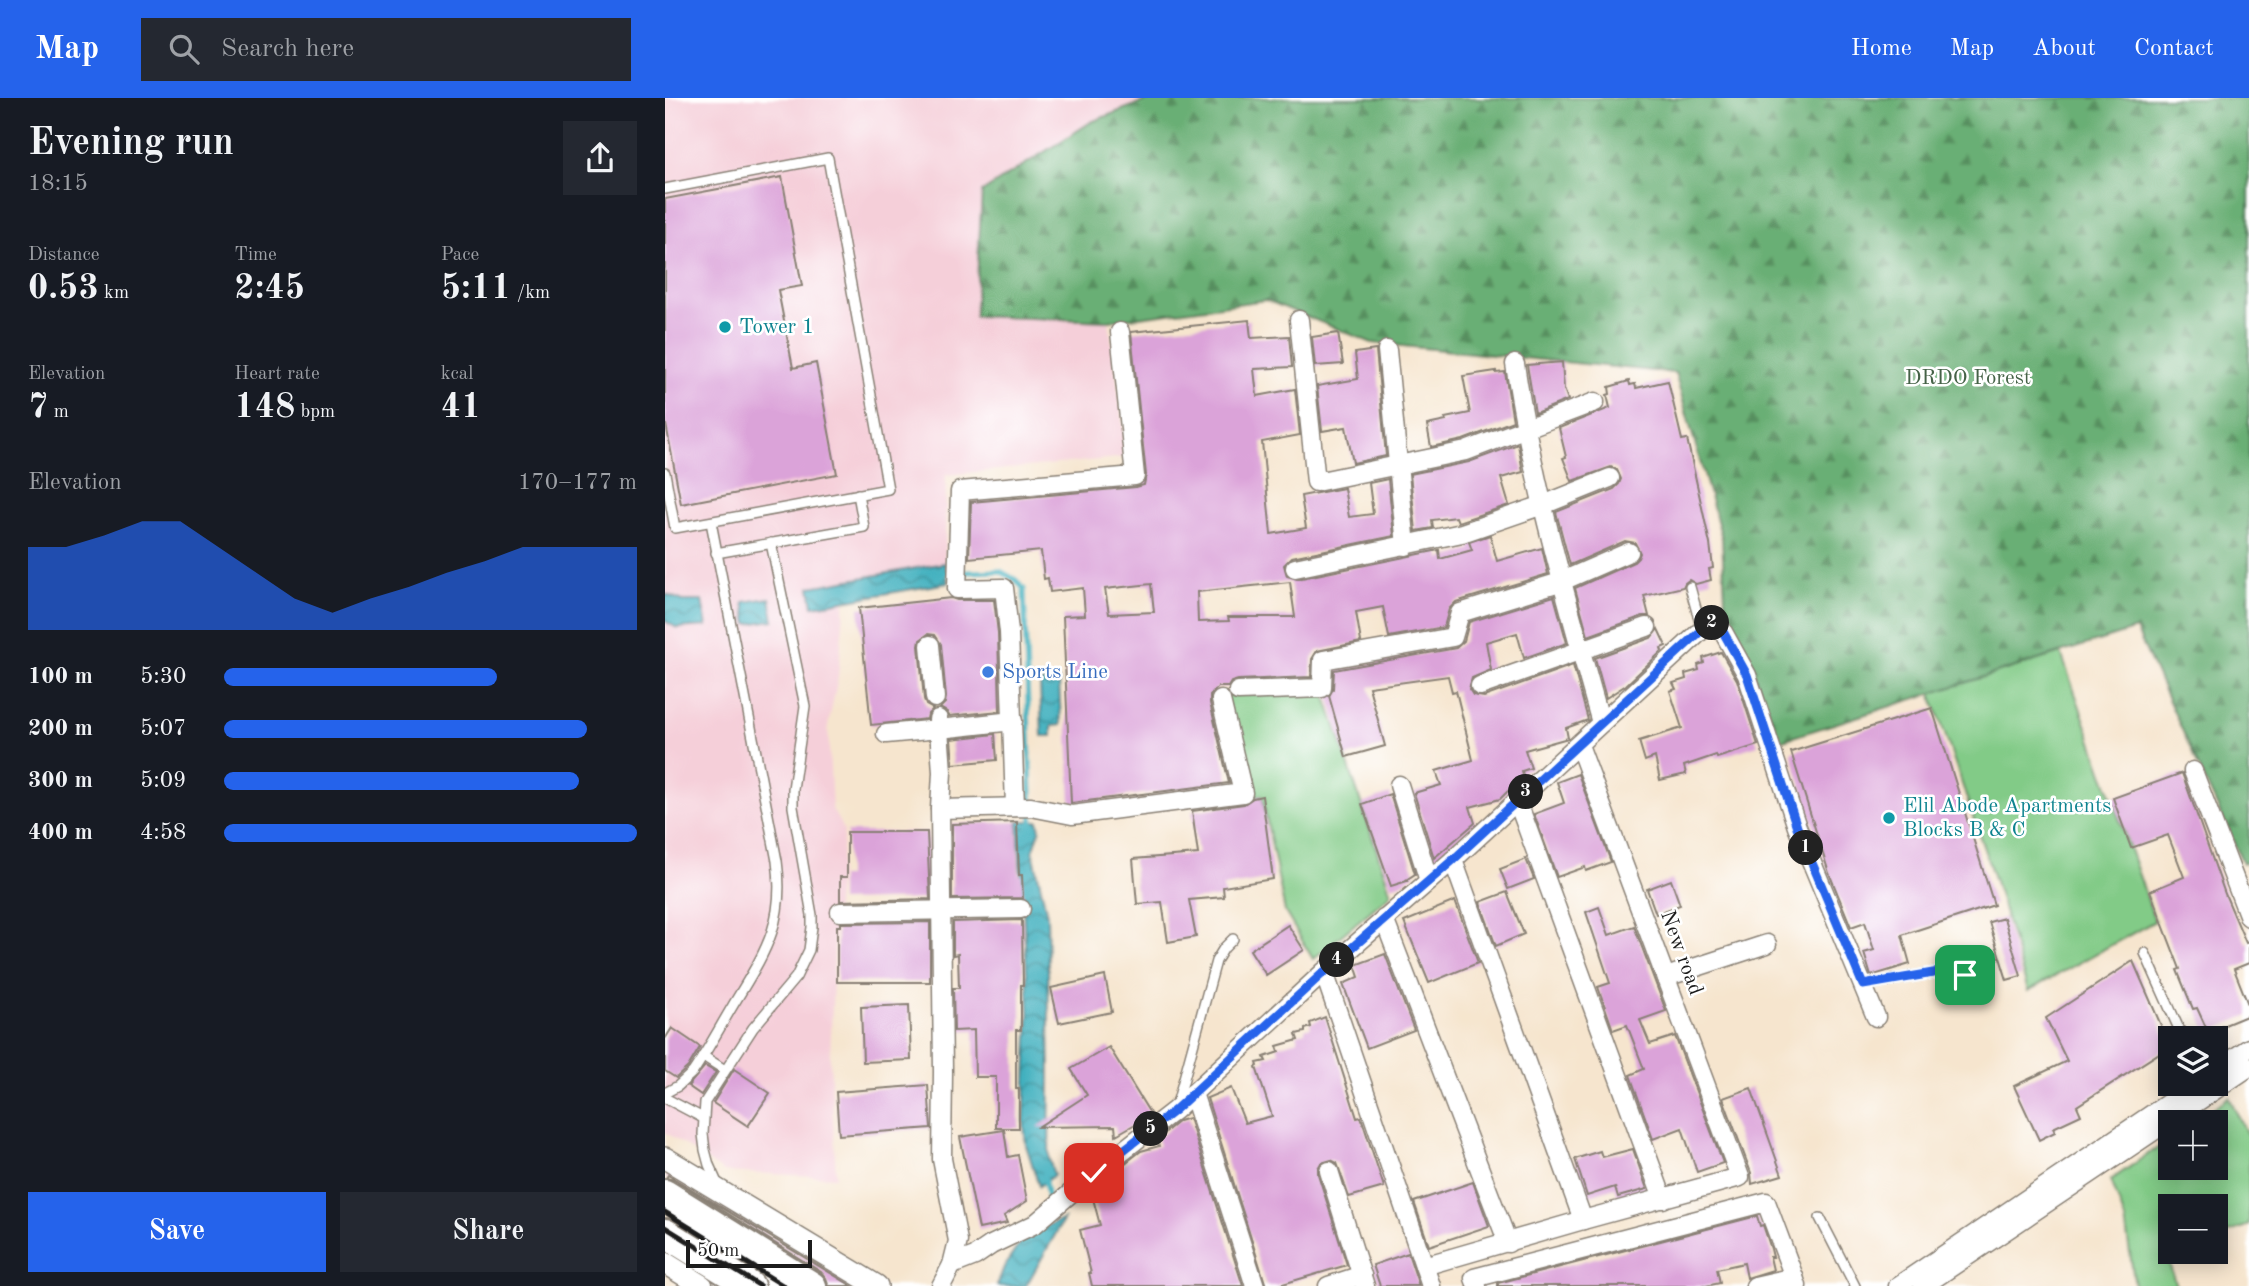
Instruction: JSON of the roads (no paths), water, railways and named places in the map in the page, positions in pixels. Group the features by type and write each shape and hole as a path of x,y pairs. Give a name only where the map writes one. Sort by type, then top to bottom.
{"highway":[{"path":"665,1195 812,1286"},
{"path":"665,1233 750,1286"}],"street":[{"path":"1299,320 1316,482 1466,451 1595,402"},
{"path":"1023,807 1013,721 1004,588 957,589 960,491 1135,476 1120,332"},
{"path":"1387,350 1406,546"},
{"path":"1515,364 1525,430 1560,582 1601,723"},
{"path":"1295,568 1462,533 1610,478"},
{"path":"1238,691 1322,688 1322,660 1453,637 1460,613 1560,582 1629,552"},
{"path":"952,1265 975,1256 991,1245 1035,1224 1094,1173 1175,1110 1716,619 1747,675 1797,827 1876,1017"},
{"path":"1480,686 1647,627"},
{"path":"930,645 935,698"},
{"path":"940,809 1023,807 1072,815 1243,793 1221,700"},
{"path":"886,734 939,724 1013,721"},
{"path":"939,724 942,772 942,1159 958,1241 952,1265 940,1286"},
{"name":"New road","path":"1579,745 1740,1177 1663,1199"},
{"path":"2193,771 2249,917"},
{"path":"1399,785 1429,881"},
{"path":"1425,1266 1663,1199 1517,800"},
{"path":"1453,860 1583,1220"},
{"path":"840,912 1021,909"},
{"path":"1384,919 1508,1242"},
{"path":"1666,976 1767,944"},
{"path":"1324,972 1431,1286"},
{"path":"2228,1062 2249,1048"},
{"path":"2228,1076 2249,1067"},
{"path":"1193,1093 1255,1286"},
{"path":"1898,1286 2190,1096"},
{"path":"1923,1286 2191,1096"},
{"path":"665,1158 877,1286"},
{"path":"1328,1286 1364,1280 1329,1171"},
{"path":"1477,1286 1474,1278 1766,1202 1795,1281 1755,1286"},
{"path":"665,1263 702,1286"}],"lane":[{"path":"665,189 828,159 888,489 675,528 665,473"},
{"path":"716,553 864,527 858,495"},
{"path":"703,1118 665,1095 685,1079 703,1056 766,951 775,925 779,895 776,861 711,522"},
{"path":"724,1194 709,1165 704,1142 705,1102 763,1015 796,977 804,964 811,939 811,915 792,798 805,706 771,543"},
{"path":"1690,586 1702,630"},
{"path":"1175,1110 1216,961 1233,939"},
{"path":"2145,953 2178,1026"},
{"path":"1863,985 1939,972 1965,975 1981,967"},
{"path":"703,1056 726,1070"},
{"path":"1820,1217 1855,1286"}],"water":[{"path":"945,563 948,583 813,606 810,587"},
{"path":"665,594 683,601 702,601 707,626 677,628 665,621"},
{"path":"770,598 774,620 748,624 744,602"},
{"path":"1059,680 1061,725 1052,726 1052,736 1042,736 1040,682"},
{"path":"1018,821 1038,821 1040,830 1033,852 1047,915 1049,1158 1054,1175 1039,1186 1026,1145 1024,1125 1029,1012"},
{"path":"1064,1219 1026,1286 997,1286 1004,1267 1026,1234"}],"waterway":[{"path":"939,573 1000,571 1016,580 1024,589 1032,822 1028,826"},
{"path":"1044,1174 1049,1206"}],"railway":[{"path":"665,1212 784,1286"},
{"path":"665,1227 760,1286"}],"place":[{"name":"Tower 1","path":"725,327"},
{"name":"Sports Line","path":"988,672"},
{"name":"Elil Abode Apartments Blocks B & C","path":"1889,818"}],"park label":[{"name":"DRDO Forest","path":"1968,378"}]}
